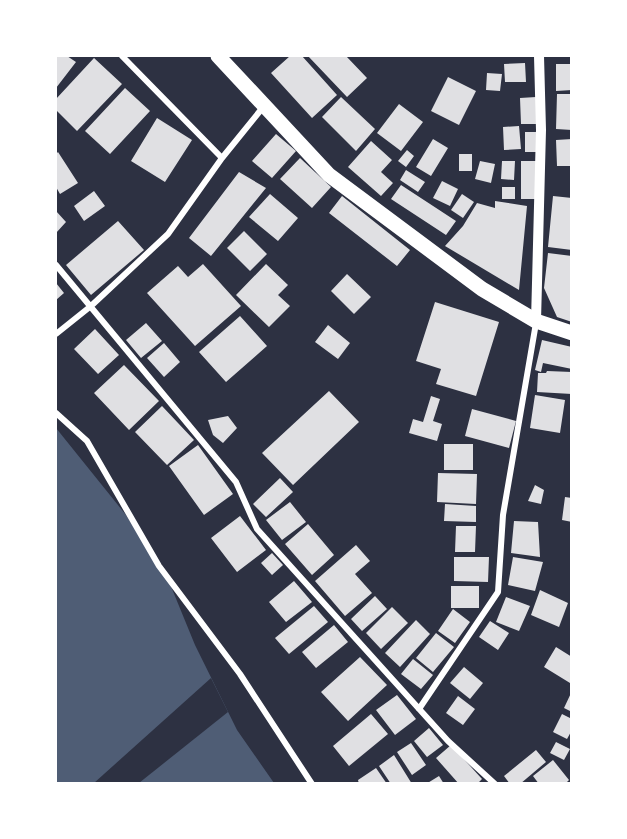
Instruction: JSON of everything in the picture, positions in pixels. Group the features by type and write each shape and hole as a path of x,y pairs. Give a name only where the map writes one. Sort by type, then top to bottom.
{"main road":[{"path":"218,56 329,175 482,289 537,321 572,333"}],"street":[{"path":"122,56 222,158"},
{"path":"419,709 498,592 503,515 537,321 541,130 539,56"},
{"path":"56,334 91,306 168,234 222,158 264,106"},
{"path":"56,265 236,482 257,529 448,741 495,783"},
{"path":"56,413 87,441 159,566 240,674 312,783"}],"water":[{"path":"56,428 126,515 170,584 195,645 237,730 274,783 56,783"}],"pier":[{"path":"211,678 228,712 139,783 94,783"}],"building":[{"path":"56,56 67,56 76,62 56,88"},
{"path":"290,56 302,56 337,95 312,118 271,73"},
{"path":"308,56 346,56 367,78 347,97"},
{"path":"94,58 122,84 77,131 56,110 56,99"},
{"path":"525,63 526,82 505,82 504,64"},
{"path":"556,64 572,64 572,90 556,91"},
{"path":"487,73 502,74 500,91 486,90"},
{"path":"448,77 476,91 459,125 431,111"},
{"path":"125,88 150,111 110,154 85,131"},
{"path":"557,94 572,94 572,130 556,129"},
{"path":"341,97 375,129 356,151 322,117"},
{"path":"536,97 537,124 521,124 520,98"},
{"path":"399,104 423,122 401,151 377,133"},
{"path":"157,118 192,140 165,182 131,161"},
{"path":"519,126 521,149 504,150 503,127"},
{"path":"525,132 537,132 537,152 525,152"},
{"path":"276,134 296,151 272,178 252,161"},
{"path":"433,139 448,148 431,176 416,167"},
{"path":"572,139 572,166 557,166 556,140"},
{"path":"371,141 392,160 381,172 393,183 381,196 348,167"},
{"path":"407,150 414,156 406,167 398,161"},
{"path":"58,152 78,183 60,194 56,187 56,154"},
{"path":"459,154 472,154 472,171 459,171"},
{"path":"300,158 331,187 312,208 280,179"},
{"path":"480,161 495,164 491,183 475,179"},
{"path":"502,161 515,161 514,180 501,179"},
{"path":"521,161 537,161 537,199 521,199"},
{"path":"406,170 425,182 418,192 400,180"},
{"path":"239,172 266,188 211,256 189,238"},
{"path":"442,181 458,189 450,206 433,198"},
{"path":"401,185 456,221 446,235 391,199"},
{"path":"502,187 515,187 515,199 502,199"},
{"path":"94,191 105,206 84,221 74,206"},
{"path":"270,194 298,218 278,241 249,217"},
{"path":"462,194 474,202 463,218 451,210"},
{"path":"342,196 410,250 397,266 329,213"},
{"path":"553,196 572,198 572,250 548,247"},
{"path":"495,201 527,206 519,290 445,246 463,226 477,203 495,208"},
{"path":"56,211 66,222 56,233"},
{"path":"118,221 144,250 91,295 66,265"},
{"path":"244,231 267,254 250,271 227,248"},
{"path":"548,253 572,256 572,322 557,317 544,288"},
{"path":"203,264 241,306 195,346 147,293 178,266 188,277"},
{"path":"266,264 288,285 278,295 290,306 269,327 236,295"},
{"path":"347,274 371,297 354,314 331,291"},
{"path":"56,283 64,293 56,300"},
{"path":"435,302 499,322 476,396 436,384 441,369 416,361"},
{"path":"240,316 267,346 226,382 199,352"},
{"path":"146,323 162,341 141,358 126,340"},
{"path":"328,325 350,343 338,359 315,342"},
{"path":"95,329 119,355 98,374 74,349"},
{"path":"542,340 572,347 572,369 543,363 541,372 535,370"},
{"path":"164,343 180,362 164,377 147,358"},
{"path":"124,365 159,401 129,430 94,393"},
{"path":"572,372 572,394 537,392 538,373"},
{"path":"329,391 359,422 293,485 262,453"},
{"path":"535,395 565,400 560,433 530,428"},
{"path":"431,396 440,399 433,421 442,424 437,441 409,433 413,419 423,422"},
{"path":"162,406 194,440 167,465 135,432"},
{"path":"472,409 516,421 509,448 465,436"},
{"path":"228,416 237,428 223,443 213,435 208,420"},
{"path":"444,444 473,444 473,470 444,470"},
{"path":"198,445 233,494 204,515 169,466"},
{"path":"438,473 477,474 476,504 437,502"},
{"path":"280,478 293,492 266,517 253,504"},
{"path":"535,485 544,490 541,504 528,501"},
{"path":"565,497 572,498 572,522 562,520"},
{"path":"290,502 306,522 282,540 266,520"},
{"path":"445,504 476,506 476,522 444,521"},
{"path":"240,516 266,550 237,572 211,538"},
{"path":"514,521 538,522 540,557 511,553"},
{"path":"308,524 334,555 312,575 285,544"},
{"path":"456,526 476,526 475,552 455,552"},
{"path":"356,545 370,561 355,574 372,593 345,616 315,581"},
{"path":"272,553 283,565 272,575 261,563"},
{"path":"454,557 489,557 488,582 454,581"},
{"path":"513,557 543,562 535,591 508,585"},
{"path":"294,581 312,602 286,622 269,602"},
{"path":"451,586 479,586 479,608 451,608"},
{"path":"540,590 568,603 559,627 531,615"},
{"path":"375,596 387,609 362,631 351,619"},
{"path":"506,597 530,606 519,631 496,622"},
{"path":"314,606 328,622 289,654 275,638"},
{"path":"392,607 408,623 381,649 366,633"},
{"path":"453,609 470,622 455,643 438,631"},
{"path":"416,620 430,634 400,667 385,653"},
{"path":"490,621 509,633 498,650 479,637"},
{"path":"334,625 348,642 316,668 302,652"},
{"path":"436,633 454,647 433,672 416,658"},
{"path":"556,647 572,657 570,683 544,667"},
{"path":"360,657 387,685 348,721 321,692"},
{"path":"413,659 433,675 421,689 401,674"},
{"path":"464,667 483,683 470,699 450,683"},
{"path":"572,691 572,712 564,708"},
{"path":"397,695 416,719 395,735 376,710"},
{"path":"458,696 475,709 463,725 446,713"},
{"path":"371,714 388,734 349,766 333,746"},
{"path":"562,714 572,719 572,730 567,739 553,732"},
{"path":"429,728 443,745 427,757 414,741"},
{"path":"556,742 570,749 564,760 550,753"},
{"path":"411,743 426,765 412,775 397,752"},
{"path":"451,745 482,779 477,784 459,784 436,758"},
{"path":"536,750 546,762 520,784 510,784 504,776"},
{"path":"394,755 412,784 391,784 379,766"},
{"path":"553,760 569,780 565,784 539,784 533,776"},
{"path":"376,768 387,784 359,784 358,780"},
{"path":"439,776 444,784 426,784"}]}
